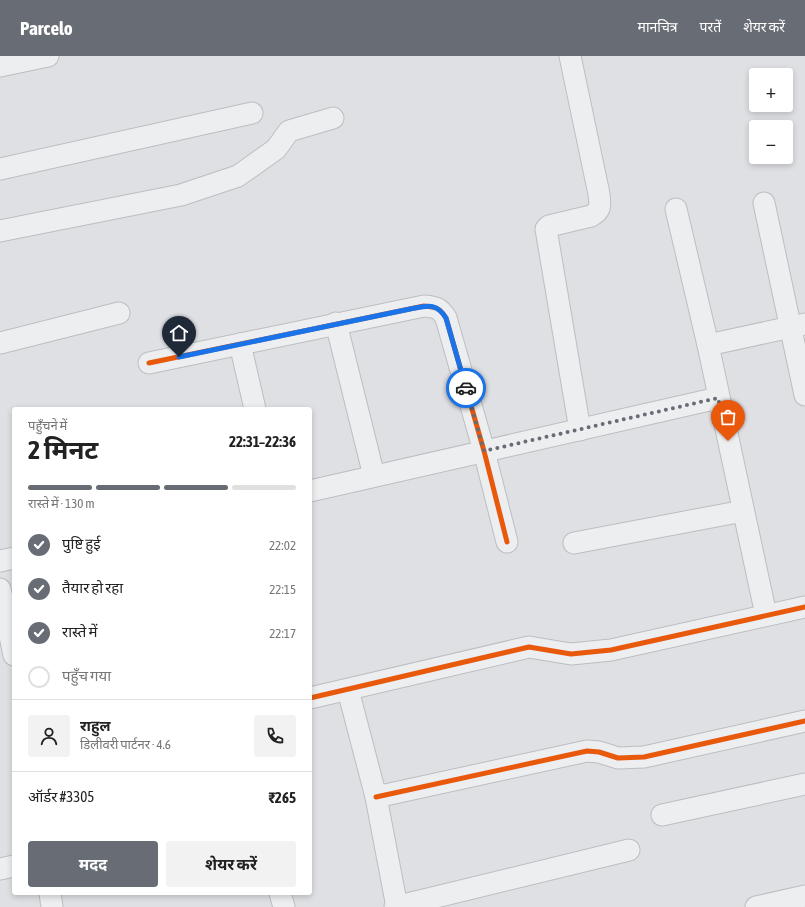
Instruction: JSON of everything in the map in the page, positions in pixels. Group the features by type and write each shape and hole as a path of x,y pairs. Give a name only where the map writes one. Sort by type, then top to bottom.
{"street":[{"path":"0,66 48,56"},
{"path":"570,56 599,194 600,209 592,216 549,226 546,230 580,430"},
{"path":"0,169 252,113"},
{"path":"0,231 182,195 238,176 276,149 289,131 333,118"},
{"path":"764,203 798,325 805,395"},
{"path":"676,209 708,345 718,398 766,615"},
{"path":"149,363 336,323 424,306 436,307 440,309 446,318 484,451 507,542"},
{"path":"0,343 119,313"},
{"path":"336,323 374,476"},
{"path":"708,345 798,325"},
{"path":"240,344 255,407"},
{"path":"312,491 718,398"},
{"path":"574,543 743,511"},
{"path":"0,561 12,558"},
{"path":"0,589 4,632 12,650"},
{"path":"312,692 348,690 529,647 570,654 610,650 805,606"},
{"path":"348,690 376,797 396,907 629,850"},
{"path":"376,797 587,751 599,752 618,758 644,757 805,721"},
{"path":"662,815 805,784"},
{"path":"0,869 12,866"},
{"path":"50,895 52,907"},
{"path":"281,895 284,907"},
{"path":"756,907 805,896"}],"cycle path":[{"path":"149,363 424,306 437,309 442,312 446,318 484,451 507,542"},
{"path":"312,698 529,647 571,654 611,650 805,607"},
{"path":"376,797 587,751 599,752 618,758 644,757 805,721"}],"way so far":[{"path":"466,388 484,451 718,398 728,441"}],"route":[{"path":"179,357 336,323 424,306 436,307 440,309 446,318 466,388"}]}
